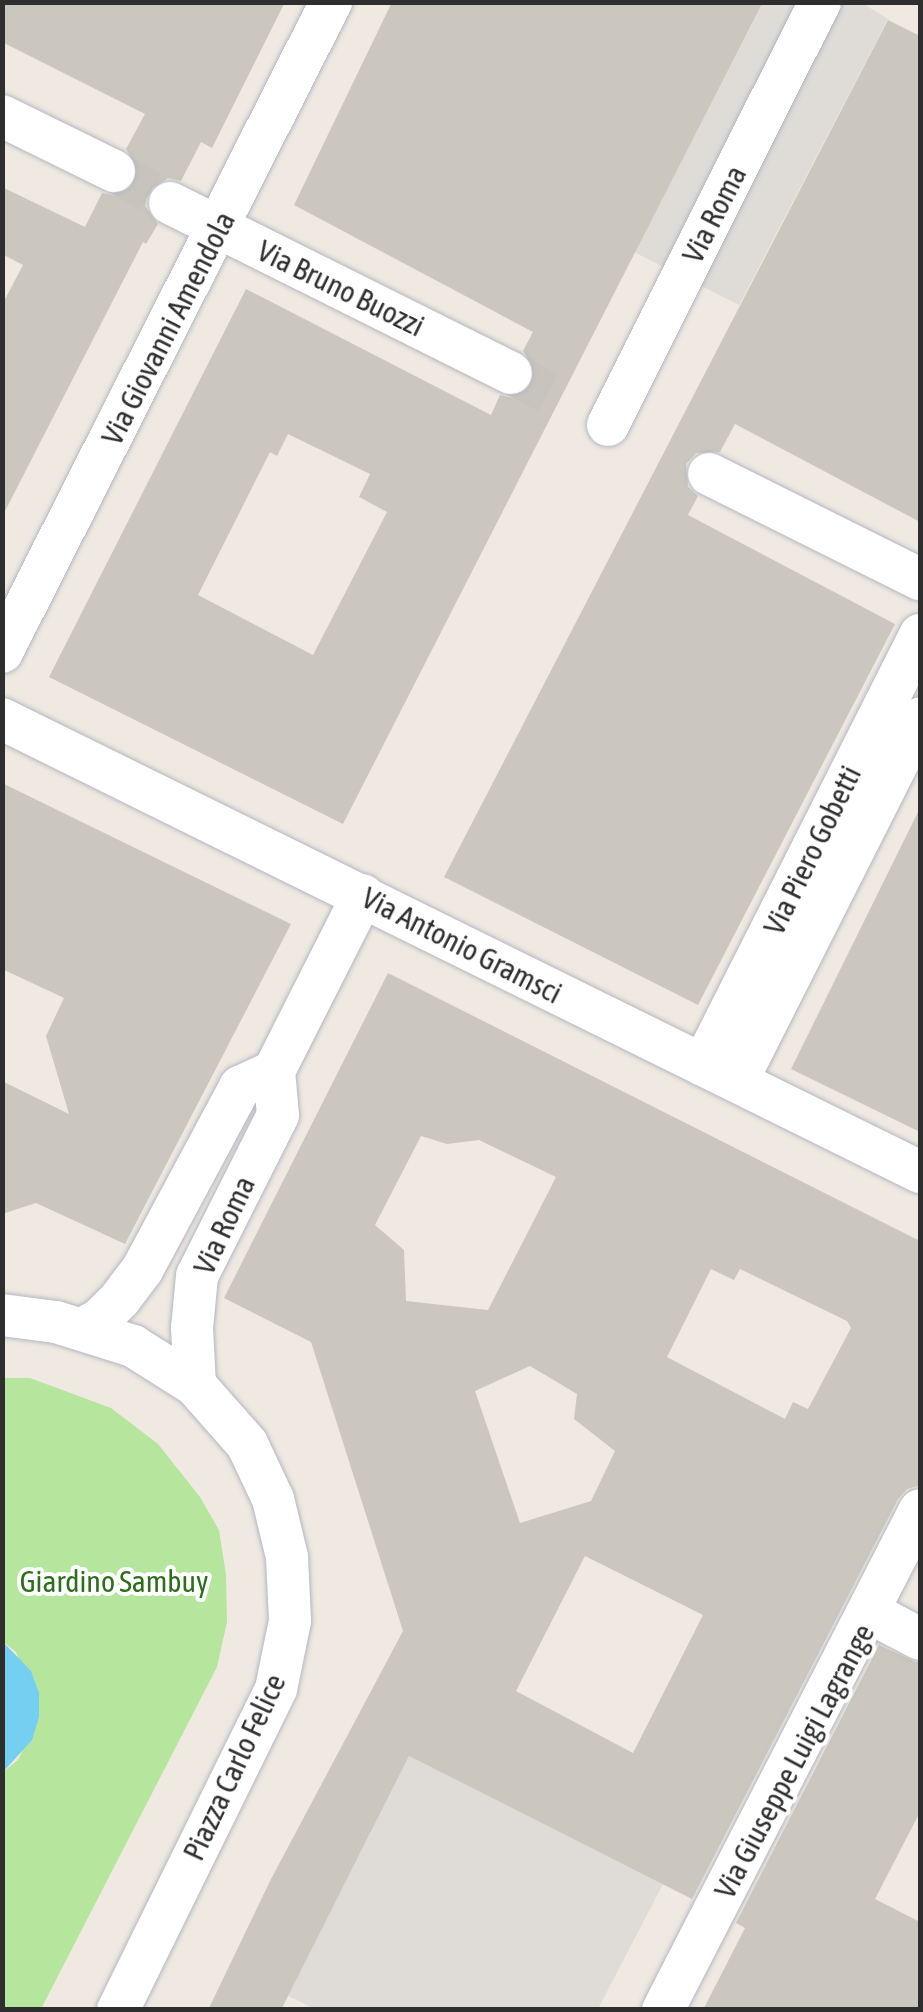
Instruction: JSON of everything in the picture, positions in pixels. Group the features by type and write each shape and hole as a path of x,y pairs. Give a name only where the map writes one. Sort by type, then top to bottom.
{"street":[{"name":"Via Giovanni Amendola","path":"2,652 220,228 331,2"},
{"name":"Via Roma","path":"608,425 820,2"},
{"path":"2,116 114,171"},
{"name":"Via Bruno Buozzi","path":"170,202 511,373"},
{"path":"709,474 920,579"},
{"name":"Via Piero Gobetti","path":"721,1072 894,758 920,636"},
{"path":"894,758 920,718"},
{"name":"Via Antonio Gramsci","path":"2,719 920,1172"},
{"name":"Via Roma","path":"195,1386 192,1328 198,1276 278,1115 274,1071 363,895"},
{"name":"Via Roma","path":"82,1329 99,1320 142,1270 240,1087 274,1071"},
{"name":"Piazza Carlo Felice","path":"2,1315 82,1329 133,1346 195,1386 247,1444 272,1499 287,1557 290,1621 276,1689 118,2010"},
{"name":"Via Giuseppe Luigi Lagrange","path":"664,2010 871,1613 920,1510"},
{"path":"871,1613 920,1638"}],"green space":[{"name":"Giardino Sambuy","path":"3,1378 30,1378 111,1408 158,1444 200,1497 219,1530 226,1575 227,1622 217,1667 41,2009 3,2009 3,1772 18,1760 39,1717 16,1652 3,1642"}],"shaded area":[{"path":"763,3 862,3 888,19 739,305 634,252"},
{"path":"405,1754 663,1884 598,2009 315,2009 284,1994 369,1836"}],"water":[{"path":"3,1642 31,1671 39,1693 39,1717 32,1740 3,1772"}],"building":[{"path":"2,2 285,2 212,148 201,142 181,181 168,178 148,191 145,206 158,224 146,244 143,242 2,517 2,305 23,265 2,254 2,187 85,227 102,193 117,196 136,183 139,168 126,149 145,114 2,42"},
{"path":"392,2 763,2 343,824 49,677 246,289 491,415 500,395 514,398 533,385 536,370 523,351 533,332 294,205","holes":["288,434 370,474 359,497 387,512 313,655 198,595 270,452 277,456"]},
{"path":"888,20 920,36 920,522 735,424 720,452 696,453 686,464 688,487 698,496 688,515 895,624 698,1005 444,877"},
{"path":"2,783 291,924 125,1244 36,1203 2,1214 2,1081 69,1114 46,1036 64,998 2,969"},
{"path":"920,808 920,1132 791,1069"},
{"path":"388,973 920,1241 920,1485 907,1489 898,1499 692,1899 409,1756 281,2010 208,2010 271,1879 403,1631 311,1342 224,1298","holes":["421,1136 447,1144 479,1140 556,1177 488,1310 406,1301 404,1250 375,1225","711,1269 734,1280 740,1269 847,1321 851,1328 808,1409 793,1402 785,1419 667,1357","530,1366 577,1394 574,1419 615,1451 591,1501 520,1523 475,1391","585,1556 703,1615 633,1753 516,1691"]},
{"path":"879,1645 920,1664 920,1812 875,1899 920,1922 920,2010 703,2010 745,1928 736,1923"}],"tunnel":[{"path":"114,171 170,203"},
{"path":"511,373 562,400"}]}
